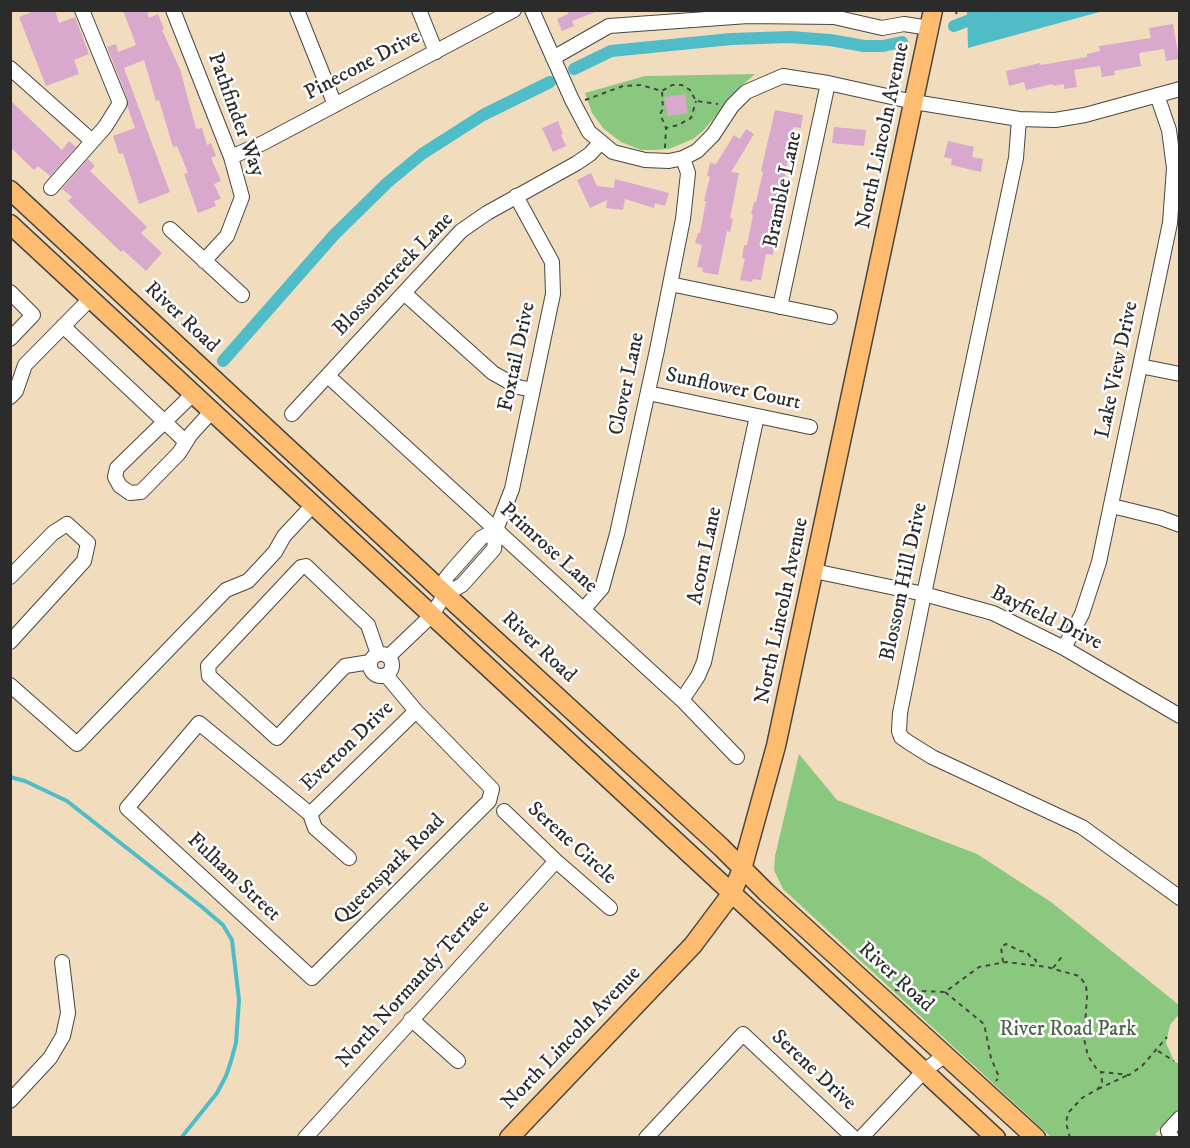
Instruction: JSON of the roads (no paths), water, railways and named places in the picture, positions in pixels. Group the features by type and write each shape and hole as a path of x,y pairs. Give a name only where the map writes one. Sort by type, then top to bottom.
{"main road":[{"name":"North Lincoln Avenue","path":"509,1137 693,945 732,893 742,869 776,746 931,19"},
{"name":"River Road","path":"10,190 742,869 1036,1137"},
{"path":"14,233 91,298 923,1072 996,1137"}],"street":[{"path":"51,188 105,127 120,103 82,10"},
{"name":"Pathfinder Way","path":"173,10 231,157 242,197 227,236 204,261"},
{"path":"297,10 335,105"},
{"path":"420,10 436,52"},
{"name":"Pinecone Drive","path":"231,157 263,143 514,10"},
{"path":"532,10 590,132 613,152 645,160 669,161 683,158 697,151 713,135 732,106 746,92 783,76 828,83 914,102 1019,119 1055,120 1085,115 1179,89"},
{"path":"553,58 609,26 748,16 834,17 882,28 931,19"},
{"path":"10,68 92,141"},
{"name":"Bramble Lane","path":"780,307 828,83"},
{"name":"Lake View Drive","path":"1064,648 1082,614 1099,562 1140,366 1175,224 1174,168 1169,129 1157,95"},
{"name":"Blossom Hill Drive","path":"1019,119 1016,158 924,594 900,713 899,731 901,737 932,757 1082,827 1179,898"},
{"name":"Blossomcreek Lane","path":"292,414 461,231 486,213 577,164 601,142"},
{"name":"Clover Lane","path":"583,610 602,588 608,575 648,393 682,219 688,173 683,158"},
{"name":"Foxtail Drive","path":"445,594 462,585 494,549 496,530 512,489 553,294 552,262 516,196"},
{"path":"170,229 242,295"},
{"path":"670,284 830,317"},
{"path":"10,292 33,315 10,339"},
{"path":"404,293 493,373 518,387 533,390"},
{"path":"10,397 16,391 25,365 91,298"},
{"path":"63,326 186,442"},
{"path":"1140,366 1179,374"},
{"name":"Primrose Lane","path":"328,376 682,700 737,757"},
{"name":"Sunflower Court","path":"648,393 810,427"},
{"path":"193,394 117,468 115,477 120,486 130,493 141,492 179,453 191,434 212,411"},
{"name":"Acorn Lane","path":"682,700 698,676 704,662 758,416"},
{"path":"10,685 77,744 226,590 248,581 275,552 284,536 313,505"},
{"path":"1112,506 1161,518 1179,525"},
{"path":"10,577 53,533 67,524 88,543 84,561 10,642"},
{"path":"379,657 345,666 277,738 209,676 208,666 301,567 306,566 368,625 379,657 393,667 386,675 374,674 370,667 379,657 432,615 445,594 446,578 482,538 496,530"},
{"path":"466,555 478,567"},
{"name":"Bayfield Drive","path":"814,571 924,594 993,613 1064,648 1179,716"},
{"path":"386,675 416,711"},
{"name":"Queenspark Road","path":"312,978 489,801 492,789 416,711"},
{"name":"Everton Drive","path":"310,814 416,711"},
{"name":"Fulham Street","path":"310,814 198,723 127,808 312,978"},
{"name":"Serene Circle","path":"504,811 555,861 610,908"},
{"path":"310,814 315,828 349,858"},
{"name":"North Normandy Terrace","path":"310,1136 411,1019 555,861"},
{"path":"10,1101 50,1058 63,1036 68,1014 62,962"},
{"path":"411,1019 458,1061"},
{"name":"Serene Drive","path":"646,1137 743,1034 854,1137"},
{"path":"861,1137 923,1072 945,1055"},
{"path":"1172,1137 1168,1131 1179,1118"}],"water":[{"path":"967,10 1103,11 968,48"}],"waterway":[{"path":"954,26 996,10"},
{"path":"574,69 611,51 731,39 790,37 830,40 864,46 883,46 902,42"},
{"path":"223,361 334,235 387,183 422,154 483,115 550,82"},
{"path":"10,777 25,781 67,801 202,907 223,925 232,940 239,1000 236,1043 226,1076 217,1093 181,1138"}],"park label":[{"name":"River Road Park","path":"1068,1031"}]}
